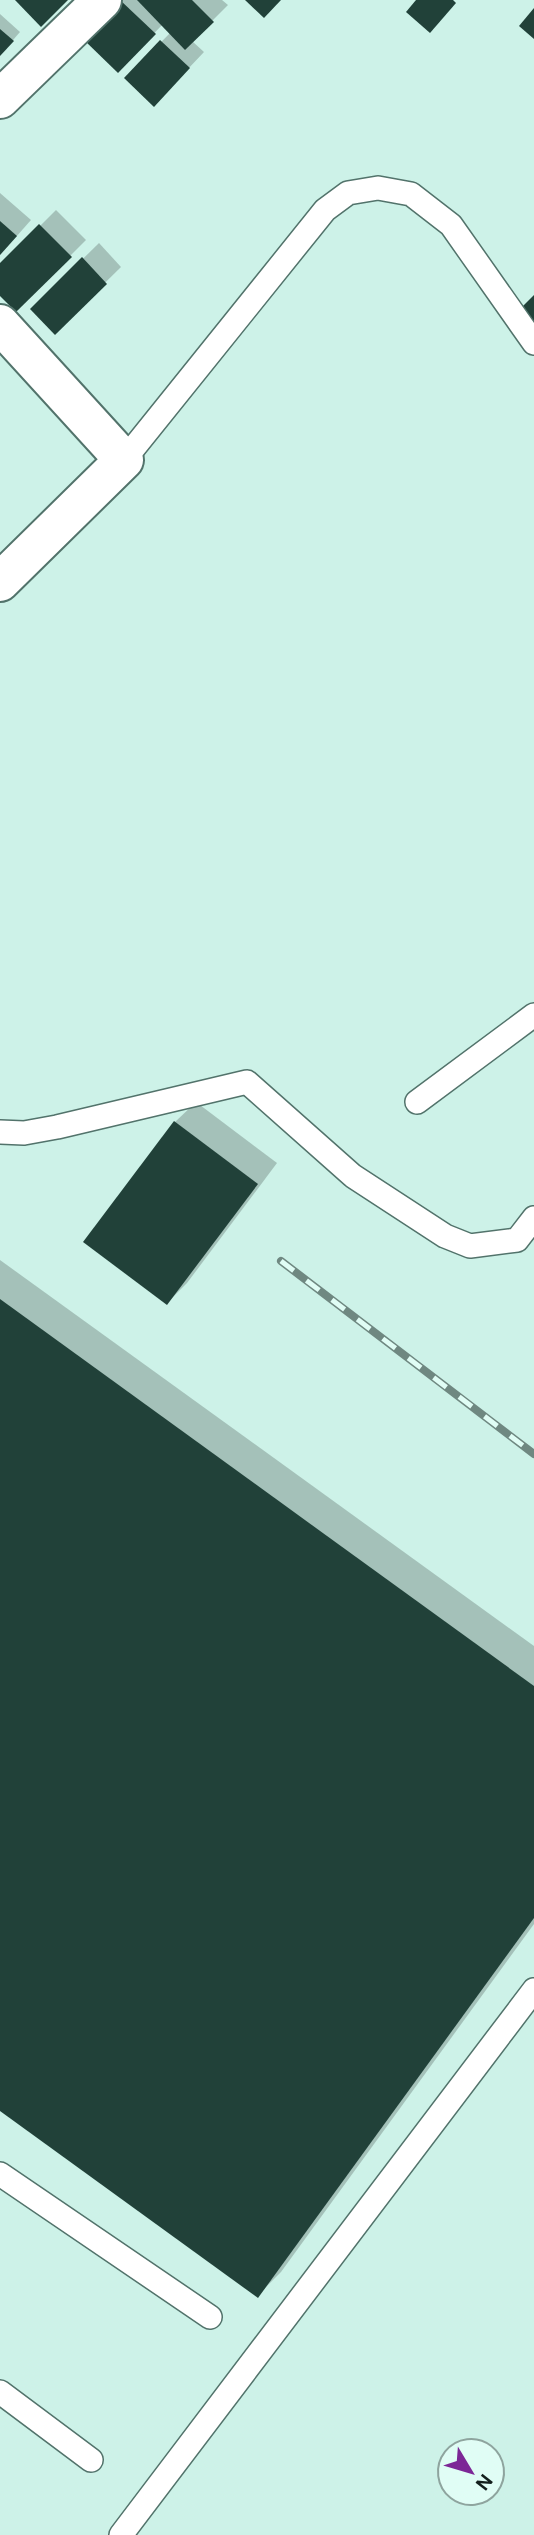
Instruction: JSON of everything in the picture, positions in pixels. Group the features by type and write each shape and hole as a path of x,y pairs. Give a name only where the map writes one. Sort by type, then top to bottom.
{"street":[{"path":"0,99 102,0"},
{"path":"0,324 124,460 0,582"}],"lane":[{"path":"124,460 325,210 348,193 378,188 411,194 451,225 534,343"},
{"path":"417,1101 534,1014"},
{"path":"0,1132 24,1133 57,1127 247,1082 353,1176 445,1236 470,1246 517,1240 534,1218"},
{"path":"121,2535 534,1990"},
{"path":"0,2174 210,2317"},
{"path":"0,2392 91,2460"}],"building":[{"path":"15,0 68,0 41,27"},
{"path":"120,0 156,34 118,73 83,39"},
{"path":"137,0 192,0 214,22 185,50"},
{"path":"245,0 281,0 264,18"},
{"path":"416,0 453,0 456,3 430,33 406,12"},
{"path":"534,8 534,39 519,26"},
{"path":"0,29 14,41 0,56"},
{"path":"160,40 190,68 154,107 124,78"},
{"path":"0,221 17,236 0,255"},
{"path":"39,224 72,257 16,312 0,296 0,263"},
{"path":"82,257 107,284 55,335 30,309"},
{"path":"534,295 534,333 515,314"},
{"path":"174,1121 258,1184 167,1305 83,1242"},
{"path":"0,1299 534,1686 534,1918 258,2298 0,2111"}],"railway":[{"path":"281,1261 534,1454"}]}
